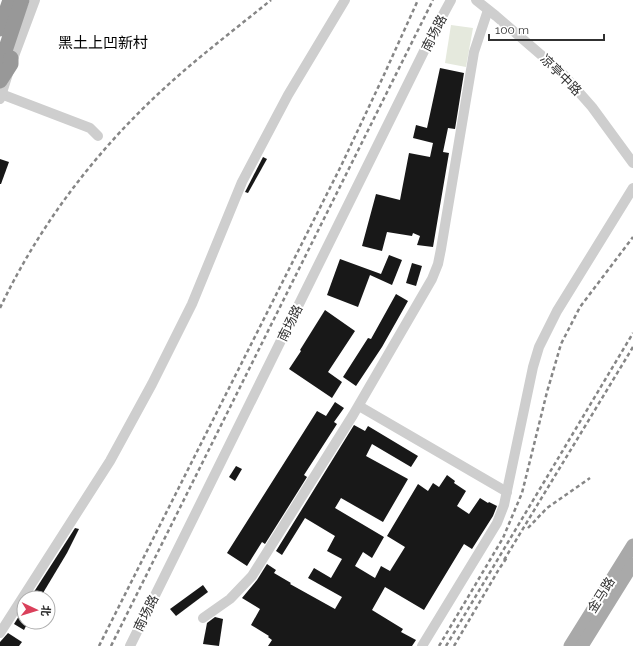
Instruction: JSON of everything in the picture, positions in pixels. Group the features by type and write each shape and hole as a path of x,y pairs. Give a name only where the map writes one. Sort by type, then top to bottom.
{"highway":[{"path":"0,92 6,65 3,30 10,0"},
{"path":"3,30 22,0"}],"main road":[{"name":"金马路","path":"570,646 633,545"},
{"name":"金马路","path":"582,646 633,564"}],"street":[{"path":"6,65 35,0"},
{"path":"0,633 110,461 149,390 192,304 242,182 288,95 345,0"},
{"name":"南场路","path":"130,646 432,35 451,0"},
{"name":"凉亭中路","path":"476,0 562,73 592,107 633,163"},
{"path":"204,618 230,600 252,576 359,406 428,285 438,264 474,52 488,10"},
{"path":"0,92 90,128 98,136"},
{"path":"422,646 497,523 504,505 532,367 539,346 557,311 633,188"},
{"path":"359,406 507,492"}],"shaded area":[{"path":"451,25 473,28 466,67 445,63"}],"building":[{"path":"440,68 464,73 455,129 448,128 443,152 449,153 433,247 417,245 420,236 413,233 412,236 387,232 382,251 362,246 376,194 400,200 409,153 430,157 433,143 413,138 416,125 427,128"},
{"path":"263,157 267,159 248,193 245,192"},
{"path":"0,159 9,162 1,184 0,184"},
{"path":"389,255 402,260 392,285 370,275 358,307 327,295 340,259 381,274"},
{"path":"412,263 422,266 416,286 406,283"},
{"path":"396,294 408,301 382,347 356,386 343,377 368,338 371,339"},
{"path":"325,310 355,331 328,372 342,382 332,398 289,369"},
{"path":"335,402 344,408 334,422 337,424 304,475 307,477 265,544 262,542 247,566 227,553 317,411 326,416"},
{"path":"354,425 365,431 368,426 418,456 411,467 372,444 366,456 408,479 383,522 341,498 335,508 384,537 372,558 363,552 355,566 375,578 381,566 390,571 405,547 387,536 418,484 428,491 433,483 439,487 447,475 455,481 454,483 466,491 457,506 469,514 480,498 497,506 493,516 472,549 464,544 424,610 385,587 372,610 403,629 401,632 416,640 412,646 268,646 272,640 268,637 269,636 251,625 260,609 242,598 257,580 267,564 276,570 274,573 291,583 290,584 335,609 342,597 308,578 314,568 331,578 342,559 327,551 335,536 305,518 282,555 276,551"},
{"path":"236,466 242,469 235,481 229,477"},
{"path":"75,528 79,529 67,553 45,590 35,590"},
{"path":"203,585 208,592 176,616 170,609"},
{"path":"215,617 223,619 219,646 203,644 207,623"},
{"path":"8,633 22,642 19,646 0,646 0,642"}],"railway":[{"path":"0,308 15,278 49,222 68,194 110,143 133,118 171,82 271,0"},
{"path":"99,646 341,166 418,0"},
{"path":"111,646 433,0"},
{"path":"439,646 503,538 522,493 547,392 561,344 580,307 633,237"},
{"path":"446,646 633,333"},
{"path":"504,560 633,347"},
{"path":"528,528 547,508 590,478"},
{"path":"454,646 508,556"}],"district":[{"name":"黑土上凹新村","path":"103,43"}]}
